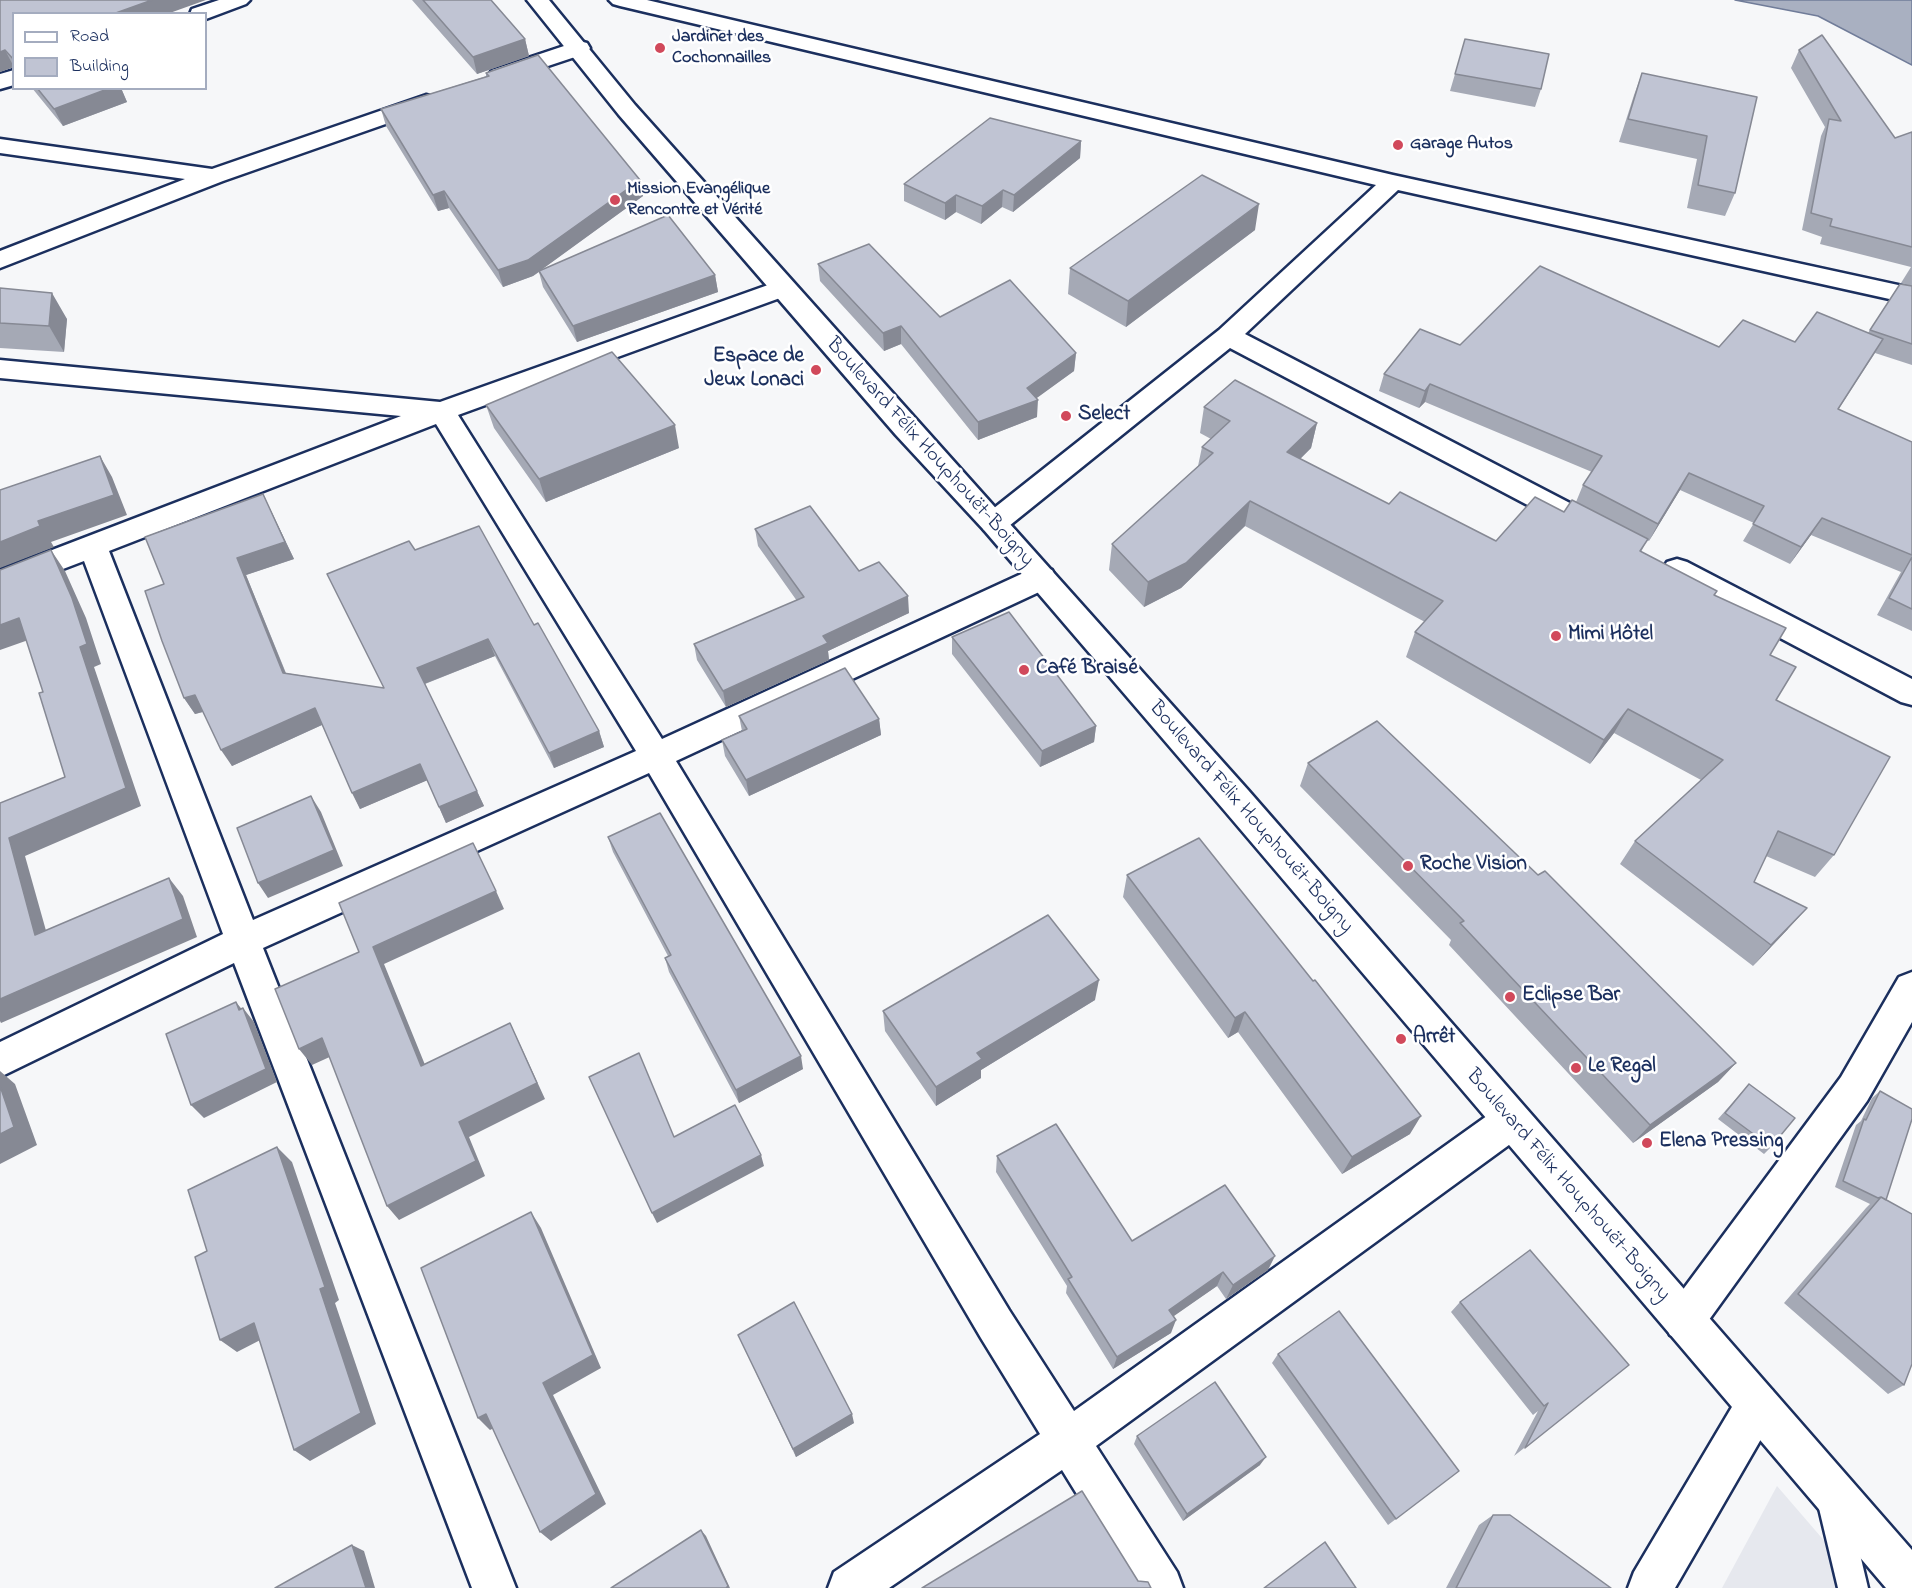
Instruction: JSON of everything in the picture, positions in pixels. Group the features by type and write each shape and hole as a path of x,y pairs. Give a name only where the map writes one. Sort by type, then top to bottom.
{"street":[{"path":"206,12 239,0"},
{"name":"Boulevard Félix Houphouët-Boigny","path":"538,0 627,110 1236,800 1912,1584"},
{"path":"620,0 1393,182 1912,296"},
{"path":"475,84 579,48"},
{"path":"0,260 215,176 452,92"},
{"path":"0,146 215,176"},
{"path":"993,523 1227,336 1393,182"},
{"path":"0,582 442,411 782,288"},
{"path":"1227,336 1912,693"},
{"path":"0,369 442,411"},
{"path":"442,411 656,756 989,1314 1161,1588"},
{"path":"93,547 494,1588"},
{"path":"0,1060 243,941 656,756 1041,578"},
{"path":"1684,1321 1854,1089 1912,988"},
{"path":"850,1588 1069,1440 1511,1121"},
{"path":"1650,1588 1757,1405"}],"lane":[{"path":"1829,1488 1852,1588"}],"shaded area":[{"path":"1777,1486 1865,1588 1722,1588"}],"water":[{"path":"1735,0 1912,0 1912,65 1818,16"}],"building":[{"path":"0,0 152,0 119,12 12,12 12,58 5,50 0,52"},
{"path":"423,0 491,0 525,39 473,57"},
{"path":"1822,35 1895,138 1912,132 1912,247 1830,226 1832,219 1811,213 1829,119 1841,121 1799,50"},
{"path":"1465,39 1549,54 1541,89 1455,74"},
{"path":"538,55 640,180 528,260 498,270 444,191 433,195 381,109 489,76 486,73"},
{"path":"1642,73 1757,97 1735,193 1698,185 1707,136 1628,119"},
{"path":"39,90 105,90 54,109"},
{"path":"990,118 1081,141 1014,195 1003,190 982,206 956,195 945,203 904,184"},
{"path":"1202,175 1259,204 1128,301 1070,268"},
{"path":"668,215 715,275 573,326 539,271"},
{"path":"869,244 940,317 1010,280 1076,353 1027,388 1038,400 978,422 901,326 883,333 818,264"},
{"path":"1540,266 1719,347 1743,320 1795,342 1817,312 1883,339 1838,409 1912,442 1912,555 1822,518 1801,547 1753,524 1764,506 1689,473 1658,524 1583,485 1602,456 1430,384 1425,391 1384,374 1420,329 1460,345"},
{"path":"1900,284 1912,286 1912,344 1870,330"},
{"path":"0,288 52,293 49,326 0,323"},
{"path":"612,352 675,425 539,479 486,405"},
{"path":"1235,380 1317,423 1287,452 1389,504 1400,492 1496,541 1535,497 1564,512 1572,500 1648,539 1640,551 1717,591 1714,595 1786,628 1770,655 1796,667 1776,700 1890,757 1834,855 1778,831 1754,882 1807,908 1771,945 1635,841 1723,760 1628,709 1604,740 1415,632 1443,601 1250,501 1186,563 1148,582 1112,544 1213,453 1202,447 1230,421 1204,407"},
{"path":"100,456 114,495 38,521 40,526 0,542 0,490"},
{"path":"263,494 285,542 237,558 283,673 384,688 327,574 409,541 415,550 479,526 534,625 538,623 599,731 549,753 488,639 417,668 477,791 439,807 420,764 352,793 315,708 221,750 195,695 184,698 162,641 145,591 164,584 145,537"},
{"path":"810,506 859,571 879,562 908,596 823,636 828,643 723,691 694,644 804,597 755,529"},
{"path":"51,550 72,598 87,644 80,647 126,788 9,838 35,935 169,878 183,919 0,999 0,803 65,777 39,693 43,692 19,618 0,625 0,570"},
{"path":"1912,557 1912,609 1889,598"},
{"path":"1009,612 1096,726 1042,751 952,637"},
{"path":"845,668 879,719 746,780 722,740 747,729 739,716"},
{"path":"1377,721 1538,875 1545,871 1736,1063 1650,1125 1460,923 1464,921 1308,763"},
{"path":"311,796 334,850 258,883 237,828"},
{"path":"660,813 801,1056 736,1090 665,958 671,955 608,837"},
{"path":"1199,838 1313,981 1315,980 1421,1116 1352,1157 1245,1012 1235,1018 1127,875"},
{"path":"473,843 496,891 373,947 421,1066 510,1023 537,1083 459,1122 476,1161 387,1206 322,1038 299,1049 275,989 359,952 339,903"},
{"path":"1048,915 1099,980 977,1053 982,1059 936,1087 883,1011"},
{"path":"236,1002 239,1010 243,1008 266,1069 191,1105 166,1034"},
{"path":"639,1053 674,1137 735,1105 761,1155 652,1213 589,1077"},
{"path":"1749,1084 1795,1118 1771,1147 1725,1113"},
{"path":"0,1086 14,1127 0,1134"},
{"path":"1880,1091 1912,1109 1912,1119 1886,1200 1843,1181 1864,1119 1866,1120"},
{"path":"1056,1124 1132,1241 1225,1185 1275,1256 1233,1285 1223,1272 1169,1310 1176,1320 1117,1357 1068,1279 1072,1277 997,1156"},
{"path":"277,1147 325,1287 320,1289 361,1413 294,1450 254,1323 220,1340 195,1257 207,1251 188,1190"},
{"path":"1881,1197 1912,1214 1912,1364 1904,1385 1798,1294"},
{"path":"531,1212 593,1355 543,1383 596,1494 540,1532 486,1414 478,1418 421,1268"},
{"path":"1530,1250 1629,1365 1525,1448 1548,1403 1544,1406 1460,1302"},
{"path":"794,1302 852,1414 793,1449 738,1335"},
{"path":"1339,1311 1459,1471 1396,1519 1278,1354"},
{"path":"1215,1382 1266,1457 1187,1514 1137,1436"},
{"path":"1082,1491 1138,1581 1148,1582 1151,1588 922,1588"},
{"path":"1493,1515 1510,1515 1611,1588 1456,1588"},
{"path":"701,1530 728,1586 726,1588 611,1588"},
{"path":"1325,1542 1356,1588 1264,1588"},
{"path":"352,1545 366,1588 275,1588"}],"place":[{"name":"Jardinet des Cochonnailles","path":"660,48"},
{"name":"Garage Autos","path":"1398,145"},
{"name":"Mission Evangélique Rencontre et Vérité","path":"615,200"},
{"name":"Espace de Jeux Lonaci","path":"816,370"},
{"name":"Select","path":"1066,416"},
{"name":"Mimi Hôtel","path":"1556,636"},
{"name":"Café Braisé","path":"1024,670"},
{"name":"Roche Vision","path":"1408,866"},
{"name":"Eclipse Bar","path":"1510,997"},
{"name":"Arrêt","path":"1401,1039"},
{"name":"Le Regal","path":"1576,1068"},
{"name":"Elena Pressing","path":"1647,1143"}]}
